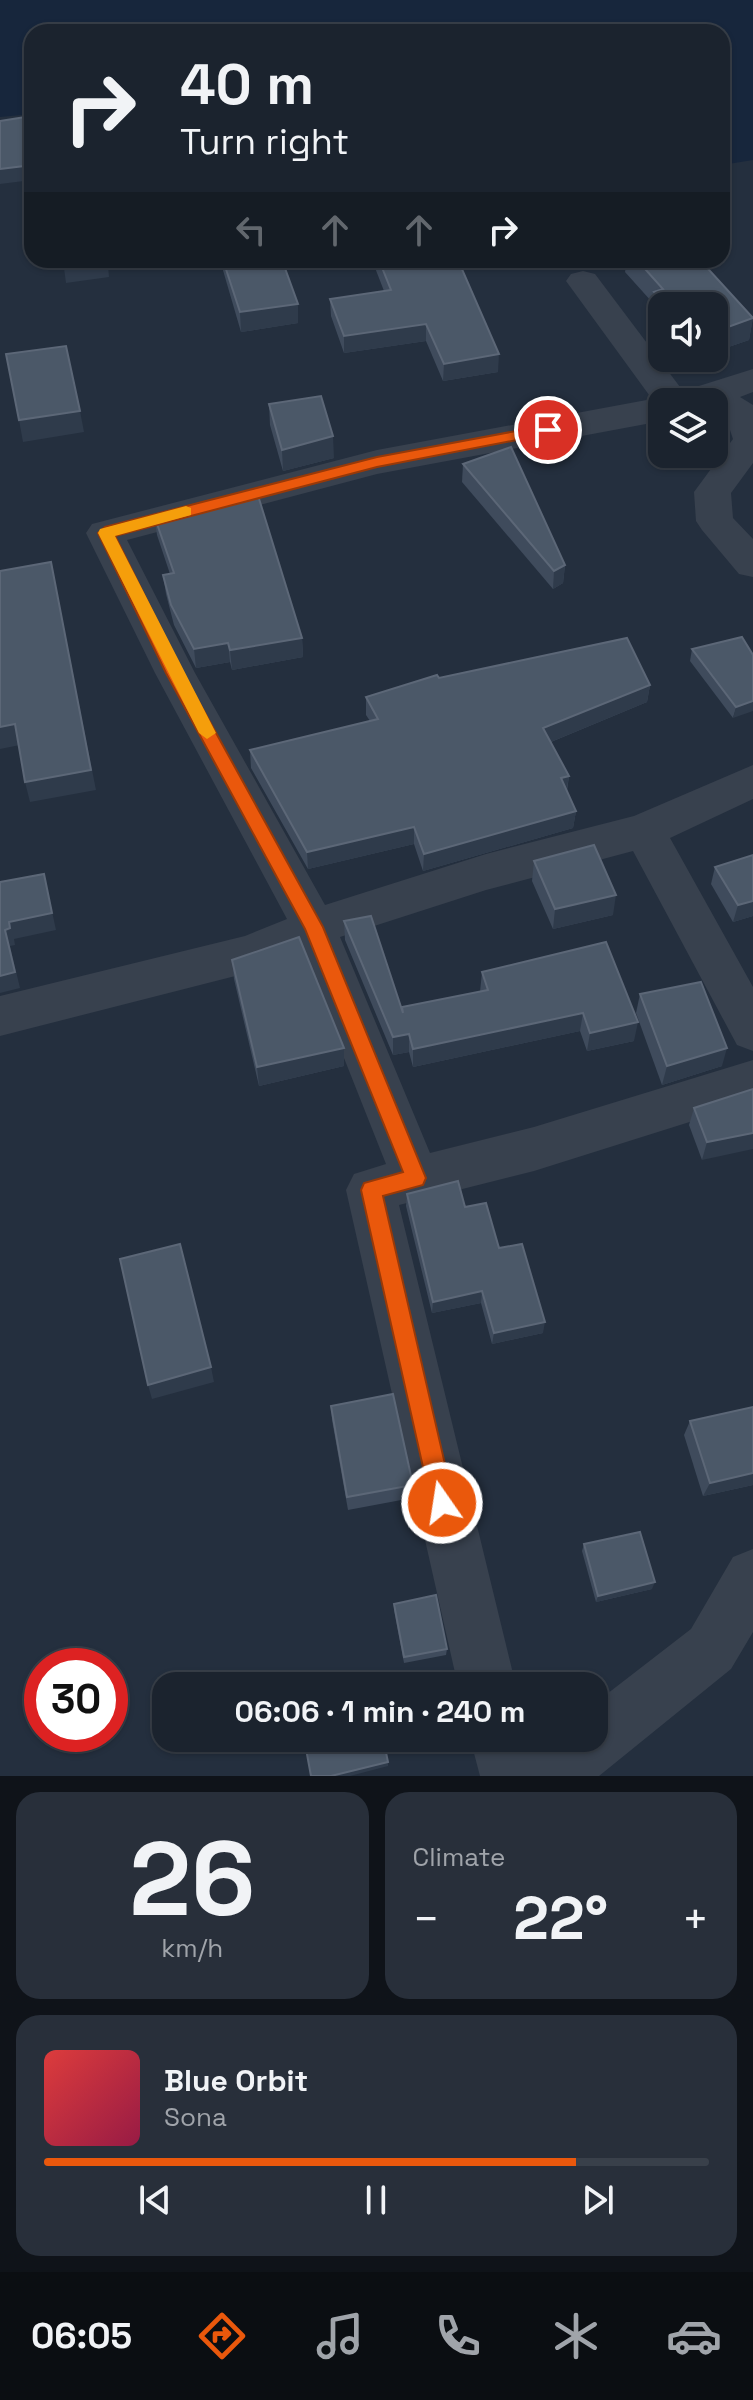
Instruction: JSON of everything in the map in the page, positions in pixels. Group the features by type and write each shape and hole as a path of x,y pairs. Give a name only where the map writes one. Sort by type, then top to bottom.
{"street":[{"path":"583,281 662,388"},
{"path":"728,388 753,380"},
{"path":"728,409 743,415 751,440 712,492 715,521 753,564"},
{"path":"416,1178 314,927 175,673 105,533 377,462 648,412"},
{"path":"0,1016 251,953 314,927 486,872 644,831 753,781"},
{"path":"644,831 753,1031"},
{"path":"484,1672 371,1190 534,1149 753,1081"},
{"path":"553,1776 711,1649 753,1577"},
{"path":"504,1752 510,1776"}],"water":[{"path":"0,0 753,0 753,160 730,164 730,24 24,24 24,115 0,117"}],"building":[{"path":"24,117 24,166 0,169 0,121"},
{"path":"226,268 285,268 298,304 240,312"},
{"path":"382,268 461,268 499,354 444,364 426,324 344,336 330,299 391,290"},
{"path":"644,268 707,268 753,318 728,327 728,292 654,292 663,289"},
{"path":"66,346 80,411 19,420 6,354"},
{"path":"321,396 333,436 282,450 269,404"},
{"path":"511,447 565,565 554,571 463,464"},
{"path":"256,489 302,638 230,650 228,643 194,649 171,605 163,575 174,573 154,515"},
{"path":"51,562 91,770 25,782 15,724 0,727 0,571"},
{"path":"742,637 753,655 753,701 736,707 692,649"},
{"path":"627,638 650,685 543,728 569,776 561,778 576,811 424,854 414,827 307,852 250,750 378,719 366,697 437,675 439,678"},
{"path":"594,845 616,895 555,909 534,861"},
{"path":"753,855 753,901 738,905 715,867"},
{"path":"44,874 52,913 9,922 10,928 5,930 15,972 0,976 0,882"},
{"path":"371,916 403,1013 402,1007 488,990 482,972 606,942 638,1022 590,1033 583,1013 413,1049 409,1034 393,1037 344,921"},
{"path":"299,937 344,1048 257,1067 232,960"},
{"path":"701,982 727,1048 667,1066 640,994"},
{"path":"753,1089 753,1133 707,1142 694,1108"},
{"path":"458,1181 465,1207 486,1203 499,1248 522,1244 545,1322 494,1333 482,1291 433,1302 407,1194"},
{"path":"180,1244 211,1367 148,1385 120,1259"},
{"path":"393,1394 413,1485 347,1497 331,1406"},
{"path":"753,1407 753,1473 710,1483 690,1421"},
{"path":"640,1532 655,1582 598,1596 584,1544"},
{"path":"436,1595 447,1649 404,1657 394,1604"},
{"path":"307,1752 386,1752 388,1762 331,1776 311,1776"}],"slow traffic":[{"path":"186,512 105,533 207,733"}],"route":[{"path":"442,1503 371,1190 416,1178 314,927 175,673 105,533 377,462 548,430"}]}
